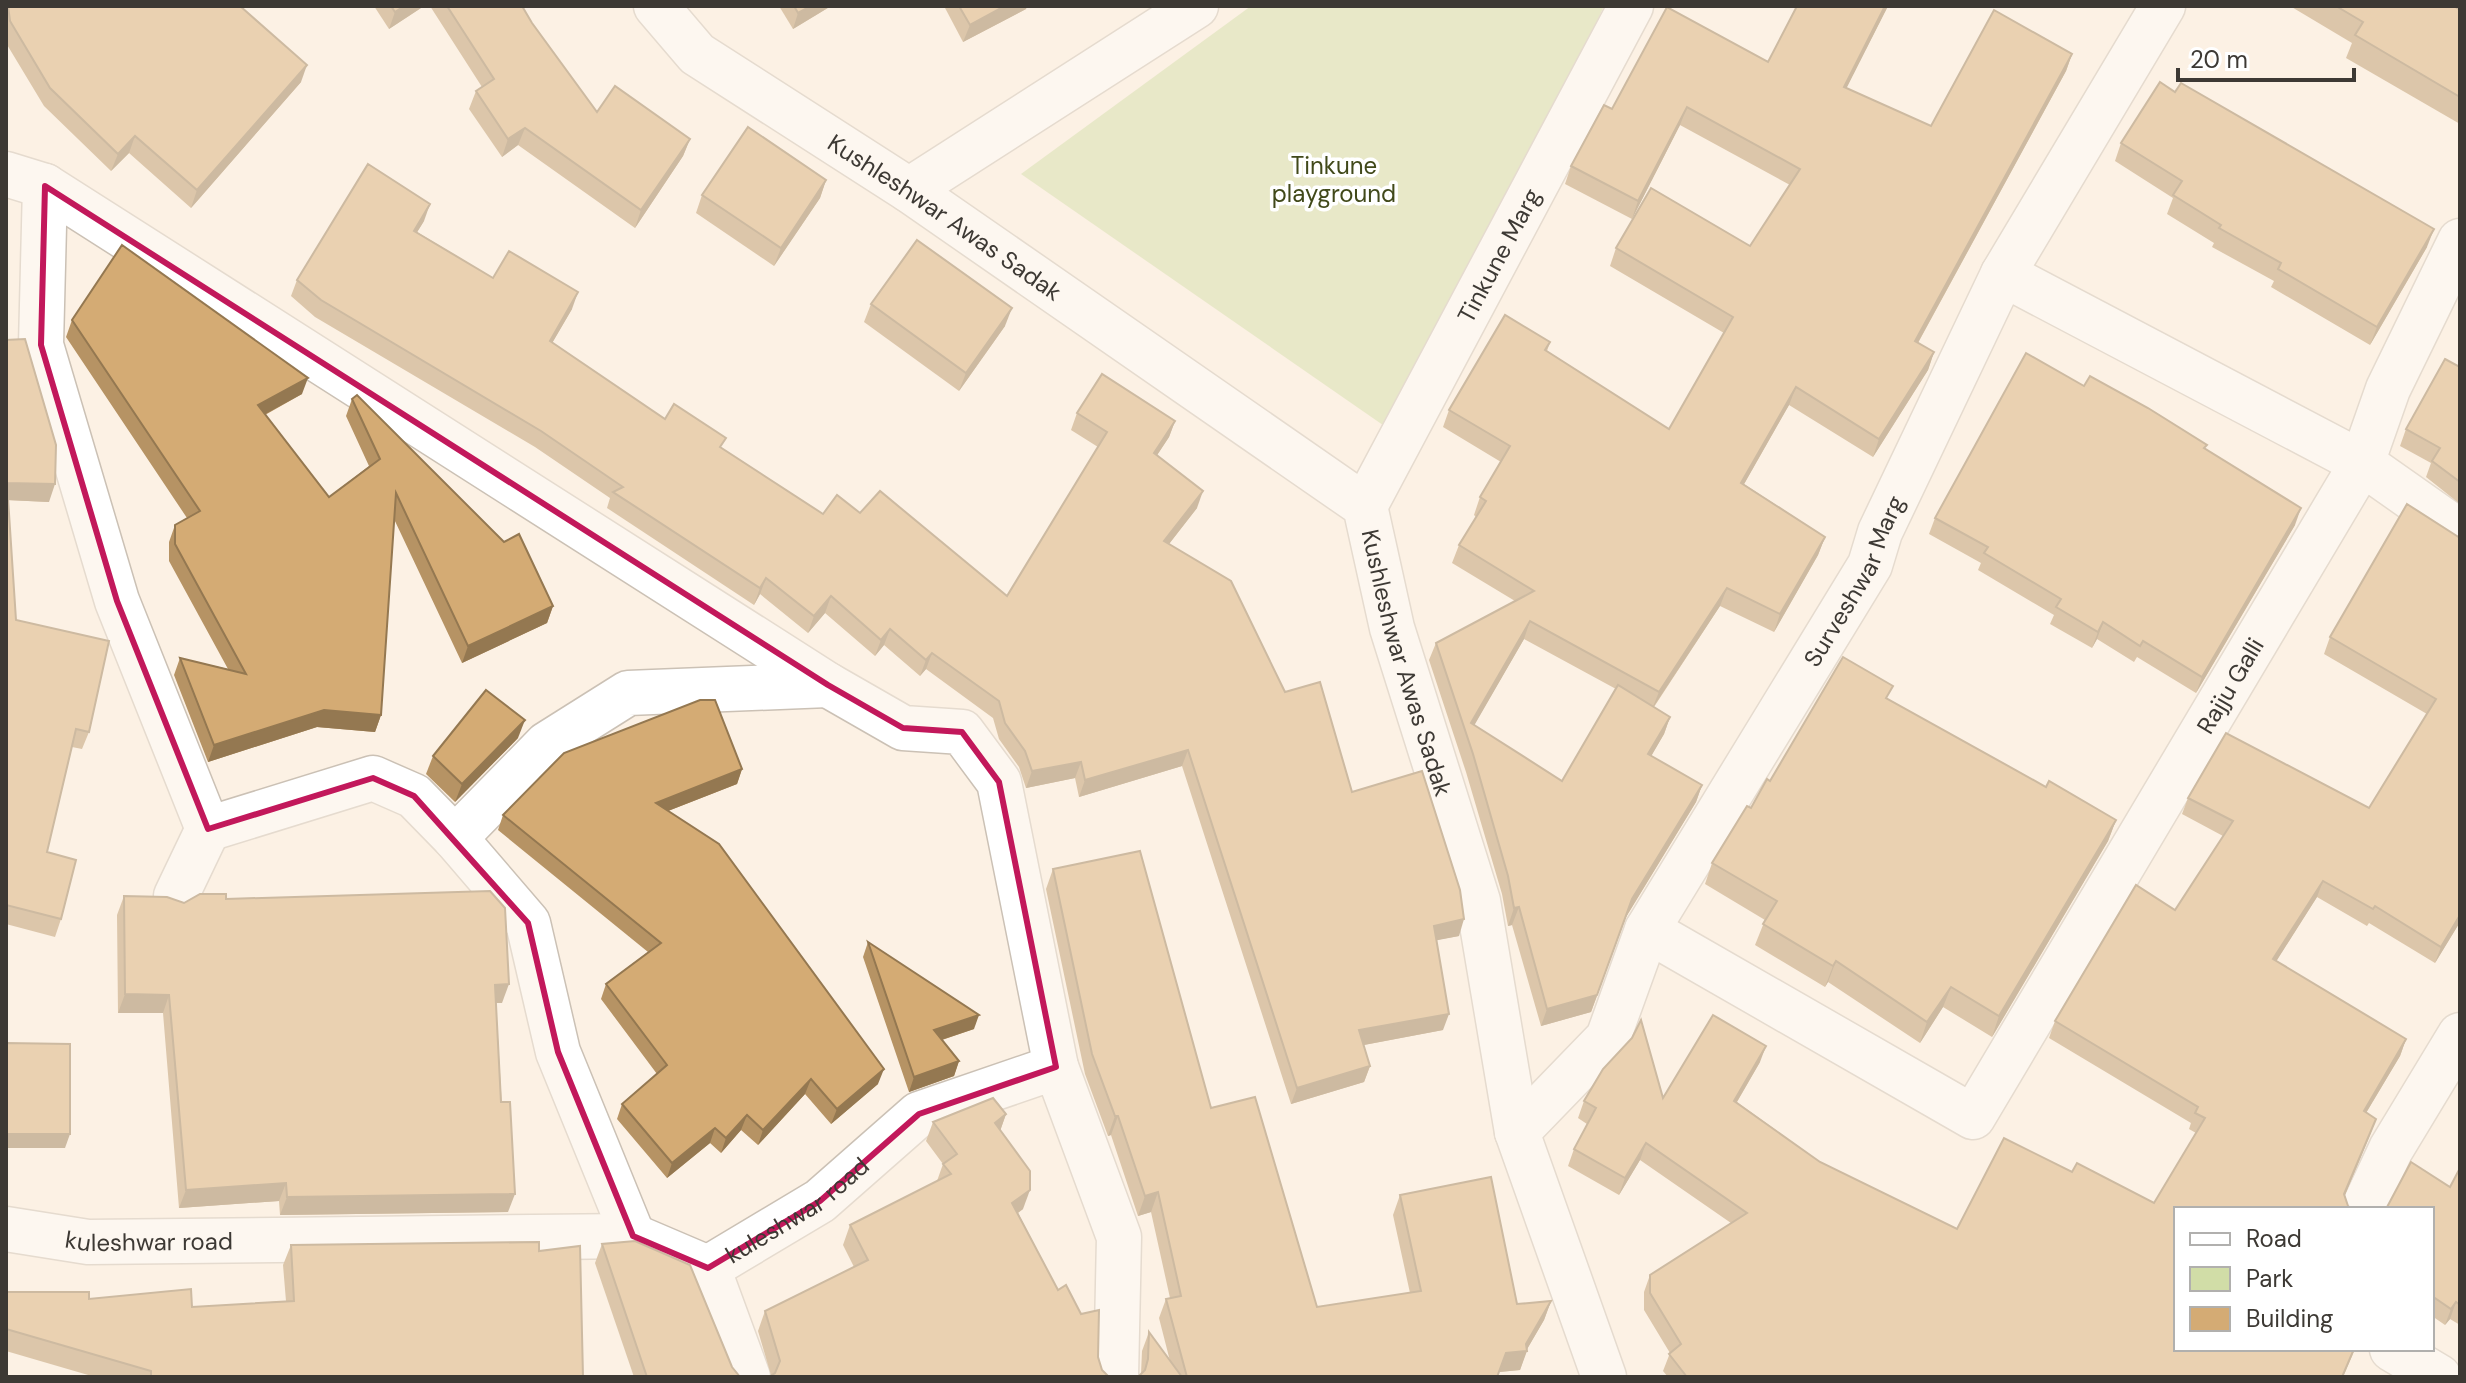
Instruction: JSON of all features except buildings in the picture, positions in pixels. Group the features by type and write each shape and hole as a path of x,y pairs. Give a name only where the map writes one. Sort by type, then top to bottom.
{"street":[{"name":"Kushleshwar Awas Sadak","path":"656,6 697,54 909,190 1365,506 1392,628 1478,901 1517,1132 1604,1377"},
{"path":"909,190 1196,6"},
{"name":"Tinkune Marg","path":"1365,506 1631,6"},
{"name":"Surveshwar Marg","path":"1517,1132 1608,1038 1647,930 1870,565 1880,532 2003,274 2163,6"},
{"path":"25,180 828,685 903,728 962,732 999,782 1056,1067 1119,1237 1116,1377"},
{"path":"25,180 41,345 117,601 208,829 176,896"},
{"name":"Rajju Galli","path":"1647,930 1973,1117 2362,463 2388,389 2460,241"},
{"path":"2003,274 2362,463 2460,532"},
{"path":"455,838 547,744 628,693 828,685"},
{"path":"208,829 373,778 414,796 455,838 528,923 558,1052 633,1236"},
{"path":"2364,1207 2391,1149 2460,1035"},
{"name":"kuleshwar road","path":"6,1229 88,1242 633,1236 708,1268 820,1201 919,1114 1056,1067"},
{"path":"708,1268 748,1377"},
{"path":"2395,1351 2439,1377"}],"highlighted area":[{"path":"45,186 828,685 903,728 962,732 999,782 1056,1067 919,1114 820,1201 708,1268 633,1236 558,1052 528,923 414,796 373,778 208,829 117,601 41,345"}],"green space":[{"name":"Tinkune playground","path":"1251,6 1604,6 1406,441 1021,174"}]}
